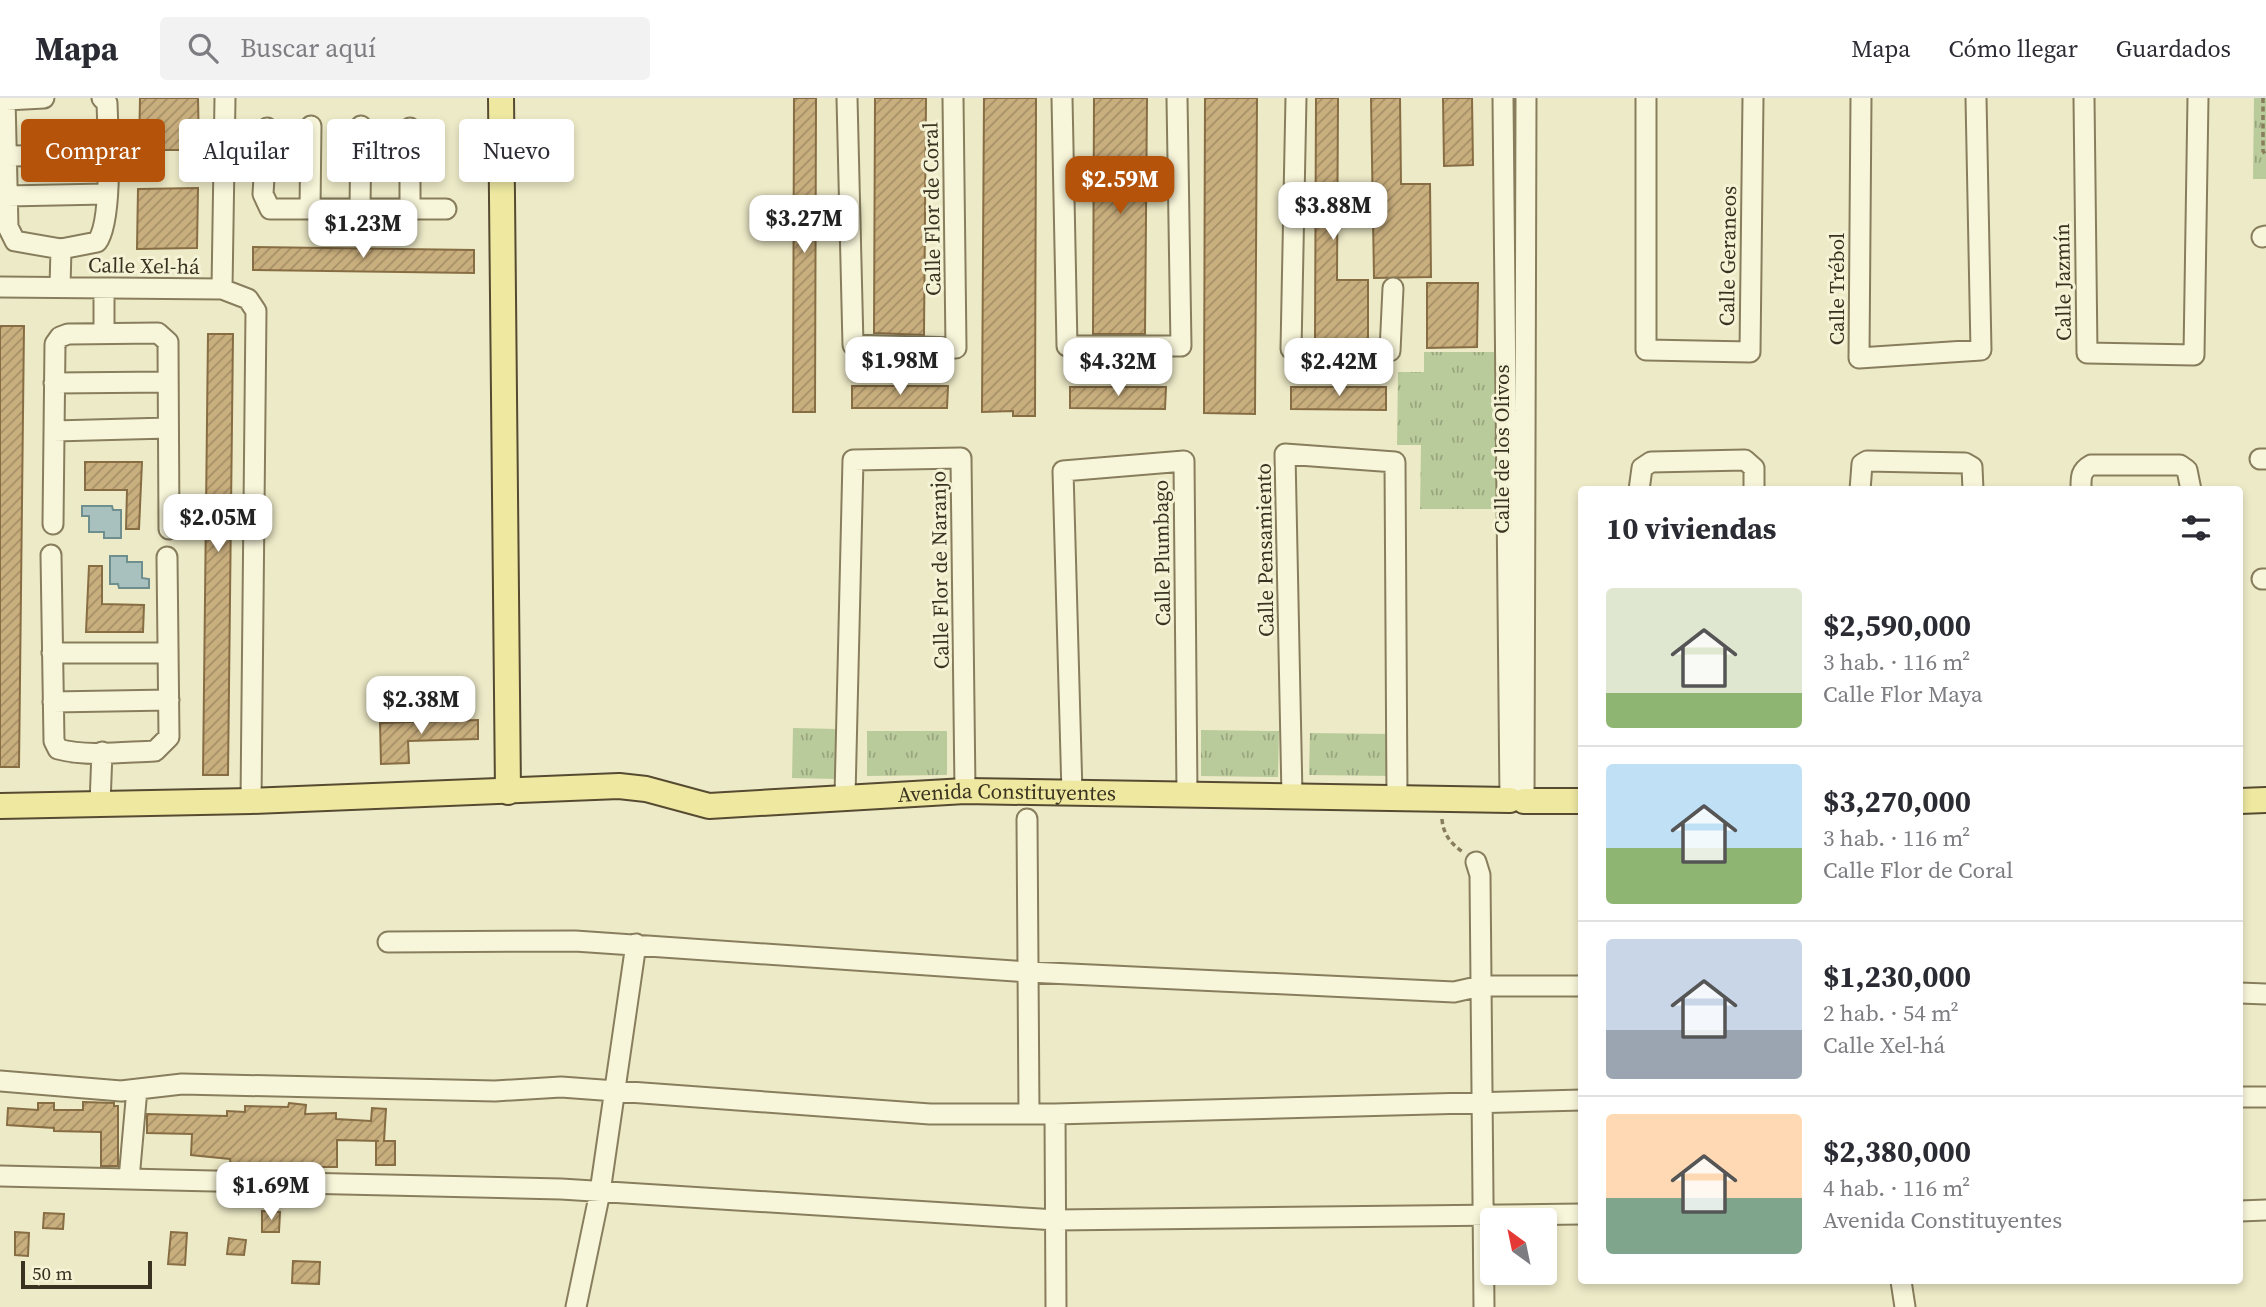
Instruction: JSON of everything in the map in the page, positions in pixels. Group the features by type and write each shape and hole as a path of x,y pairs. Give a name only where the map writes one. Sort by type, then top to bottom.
{"main road":[{"path":"501,98 508,792"},
{"name":"Avenida Constituyentes","path":"0,806 251,801 619,786 646,789 709,806 800,803 845,796 965,791 1578,801"},
{"path":"2243,801 2266,800"}],"street":[{"path":"44,98 5,99 8,227 15,241 61,249 97,242 105,231 106,182"},
{"path":"102,98 107,103 108,119"},
{"name":"Calle Xel-há","path":"225,98 225,119"},
{"name":"Calle Flor de Coral","path":"847,98 853,345 956,348 953,98"},
{"path":"1062,98 1068,346 1181,346 1177,98"},
{"path":"1296,98 1291,349 1339,354 1390,351 1393,288"},
{"name":"Calle de los Olivos","path":"1503,98 1517,801"},
{"name":"Calle de los Olivos","path":"1517,801 1526,98"},
{"name":"Calle Geraneos","path":"1646,98 1646,350 1750,352 1753,98"},
{"name":"Calle Trébol","path":"1861,98 1859,358 1981,350 1976,98"},
{"name":"Calle Jazmín","path":"2084,98 2087,353 2194,355 2198,98"},
{"path":"6,156 21,156"},
{"name":"Calle Xel-há","path":"0,287 222,289 224,182"},
{"path":"263,182 263,194 270,209 446,209"},
{"path":"310,182 310,209"},
{"path":"360,182 360,209"},
{"path":"410,182 410,209"},
{"path":"7,196 105,194"},
{"path":"60,287 61,249"},
{"path":"104,288 104,334"},
{"path":"222,289 248,299 256,311 251,801"},
{"path":"53,524 55,344 60,337 158,333 168,342 169,529"},
{"path":"54,383 168,382"},
{"path":"54,431 168,428"},
{"name":"Calle Pensamiento","path":"1292,796 1285,454 1395,463 1397,797"},
{"name":"Calle Flor de Naranjo","path":"845,796 853,460 961,458 965,791"},
{"path":"1640,486 1642,468 1651,462 1745,460 1754,468 1754,486"},
{"name":"Calle Plumbago","path":"1072,793 1063,471 1184,461 1187,794"},
{"path":"1860,486 1860,472 1867,461 1965,463 1972,467 1973,486"},
{"path":"2081,486 2084,469 2091,465 2180,465 2187,470 2190,486"},
{"path":"51,555 54,741 58,749 102,752 155,751 163,746 169,737 167,557"},
{"path":"52,653 168,653"},
{"path":"53,702 169,701"},
{"path":"100,804 102,752"},
{"path":"1027,819 1029,1114"},
{"path":"1476,862 1480,875 1483,1208"},
{"path":"388,942 575,941 1028,972 1454,992 1481,986 1578,986"},
{"path":"576,1307 600,1192 636,944"},
{"path":"2243,993 2266,994"},
{"path":"0,1081 121,1091 182,1084 495,1091 561,1087 930,1114 1055,1114 1578,1100"},
{"path":"129,1179 137,1089"},
{"path":"2243,1097 2266,1097"},
{"path":"1055,1114 1056,1307"},
{"path":"0,1175 600,1192 1056,1220 1480,1214"},
{"path":"2243,1210 2266,1210"},
{"path":"1558,1214 1578,1214"},
{"path":"1901,1284 1905,1307"},
{"path":"1483,1285 1483,1307"}],"path":[{"path":"2263,98 2263,151 2266,155"},
{"path":"1442,800 1443,829 1452,845 1476,862"}],"green space":[{"path":"2254,98 2266,98 2266,179 2253,179"},
{"path":"1424,352 1497,352 1497,509 1420,509 1421,445 1397,445 1398,372 1424,372"},
{"path":"793,728 837,729 836,779 792,778"},
{"path":"1201,730 1279,731 1278,777 1201,776"},
{"path":"867,731 947,731 947,775 867,776"},
{"path":"1310,733 1390,734 1390,776 1309,775"}],"water":[{"path":"82,506 112,506 113,510 121,510 121,538 104,538 104,532 89,532 89,516 82,516"},
{"path":"110,556 127,556 127,562 142,562 142,578 149,579 149,588 119,588 118,584 110,584"}],"building":[{"path":"140,98 198,98 198,119 179,119 179,150 165,150 165,119 140,119"},
{"path":"794,98 816,98 815,412 793,412"},
{"path":"875,98 926,98 924,335 874,333"},
{"path":"984,98 1036,98 1035,416 1013,416 1013,411 982,412"},
{"path":"1094,98 1147,98 1145,334 1093,334"},
{"path":"1205,98 1257,98 1255,414 1204,413"},
{"path":"1316,98 1338,98 1337,280 1368,280 1368,340 1315,339"},
{"path":"1371,98 1400,98 1401,184 1430,184 1431,277 1374,278"},
{"path":"1443,98 1472,98 1473,165 1444,166"},
{"path":"198,188 197,248 137,249 138,189"},
{"path":"253,247 474,250 474,273 253,270"},
{"path":"1427,283 1478,283 1477,347 1427,348"},
{"path":"0,326 24,326 19,767 0,767"},
{"path":"208,334 233,334 228,775 203,775"},
{"path":"852,386 948,386 947,408 852,408"},
{"path":"1070,387 1166,387 1165,409 1070,408"},
{"path":"1291,387 1386,387 1386,410 1291,409"},
{"path":"85,462 142,462 139,529 126,529 127,490 85,490"},
{"path":"89,566 102,566 102,604 144,605 143,632 86,632"},
{"path":"478,720 478,739 408,741 409,763 381,764 380,723"},
{"path":"83,1102 114,1103 114,1106 118,1106 118,1166 101,1166 101,1132 54,1131 54,1128 7,1125 8,1108 38,1110 38,1103 54,1103 54,1110 83,1110"},
{"path":"289,1103 306,1105 305,1114 336,1113 336,1119 371,1121 372,1108 386,1109 384,1141 395,1141 395,1165 376,1165 376,1141 379,1141 337,1140 337,1167 311,1167 311,1171 296,1171 296,1166 244,1164 231,1167 230,1159 191,1155 192,1134 147,1133 147,1114 227,1116 227,1111 245,1112 245,1106 288,1107"},
{"path":"262,1211 280,1212 279,1232 262,1232"},
{"path":"44,1213 64,1214 63,1229 43,1228"},
{"path":"15,1232 29,1233 28,1256 15,1255"},
{"path":"171,1232 187,1233 185,1265 168,1264"},
{"path":"229,1238 246,1240 244,1255 227,1254"},
{"path":"293,1261 320,1262 319,1284 292,1283"}]}
